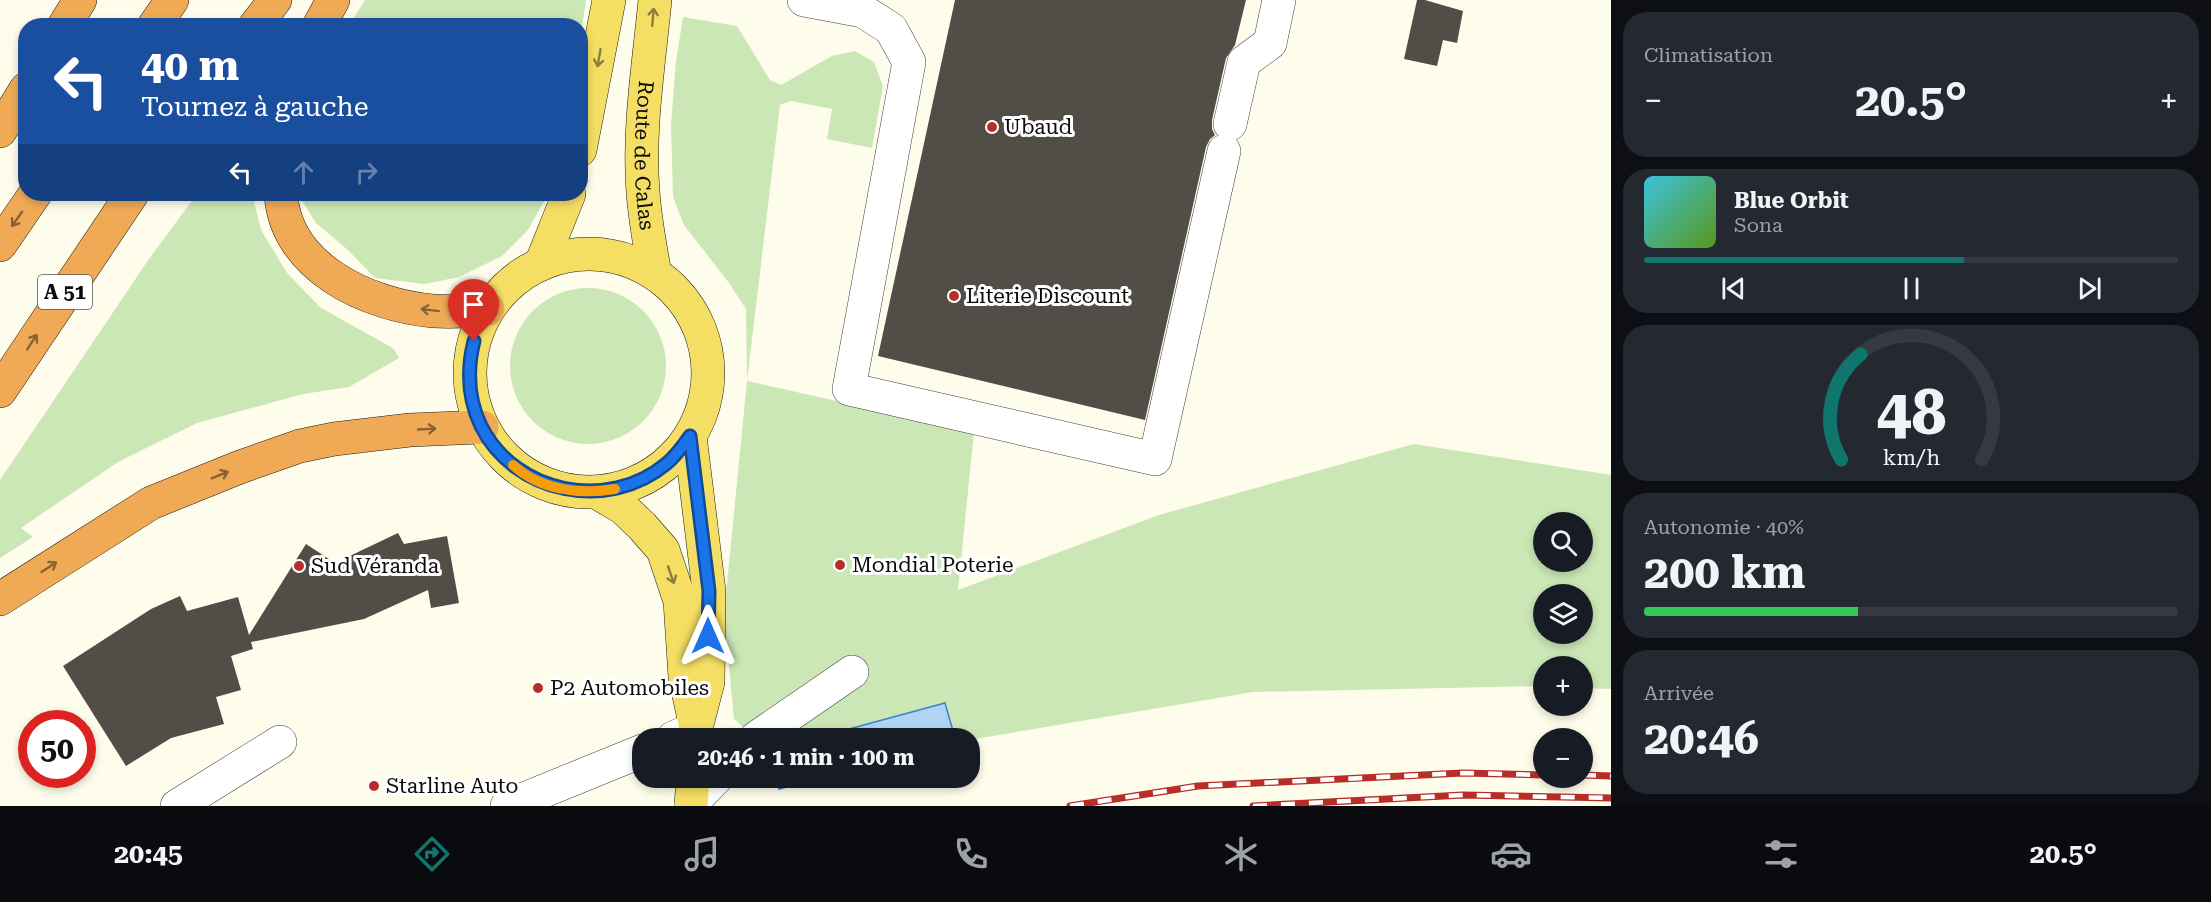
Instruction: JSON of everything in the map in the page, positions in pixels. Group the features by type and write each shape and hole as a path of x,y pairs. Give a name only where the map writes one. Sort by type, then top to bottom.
{"highway":[{"path":"69,18 80,0"},
{"path":"160,18 172,0"},
{"path":"261,18 275,0"},
{"path":"323,18 333,0"},
{"path":"0,131 18,102"},
{"path":"0,245 30,201"},
{"name":"A 51","path":"0,391 127,201"},
{"path":"282,201 288,227 302,251 329,274 355,290 383,301 431,311 459,312 488,309"},
{"path":"0,599 151,503 300,446 334,439 410,430 482,427"}],"main road":[{"path":"588,109 609,0"},
{"name":"Route de Calas","path":"655,0 642,138 643,192 655,274"},
{"path":"541,264 566,201"},
{"path":"585,254 613,256 655,274 670,286 687,306 700,331 705,348 708,366 706,393 698,420 690,436 667,464 652,474 634,483 596,492 568,490 551,485 518,469 498,450 482,427 471,393 470,358 480,324 488,309 511,282 541,264 563,256 585,254"},
{"path":"690,436 709,591 708,682 690,728"},
{"path":"596,492 623,508 663,550 680,601 688,728"}],"lane":[{"path":"804,0 863,10 891,29 909,62 849,389 1155,459 1244,62 1269,43 1279,0"},
{"path":"771,728 852,672"},
{"path":"177,806 280,742"},
{"path":"507,806 632,755"}],"green space":[{"path":"365,0 586,0 583,18 353,18"},
{"path":"683,17 737,26 770,80 781,85 832,56 855,51 874,62 883,86 872,148 827,139 832,109 791,101 780,105 747,381 746,309 684,225 673,197 671,124 676,61"},
{"path":"192,201 254,201 261,230 287,273 321,308 393,348 399,358 349,387 303,394 197,423 118,462 21,528 33,537 0,558 0,480 149,259"},
{"path":"302,201 544,201 528,230 502,256 459,277 425,284 375,278 348,250 316,223"},
{"path":"588,288 618,294 643,311 660,336 666,366 660,396 643,421 618,438 588,444 558,438 533,421 516,396 510,366 516,336 533,311 558,294"},
{"path":"747,381 974,432 958,590 1159,515 1414,444 1611,475 1611,689 1593,688 1593,656 1533,656 1533,686 1253,692 980,738 980,728 952,728 945,703 853,728 744,728 734,719 724,614"}],"water":[{"path":"945,703 952,728 853,728"}],"building":[{"path":"955,0 1246,0 1235,45 1226,58 1212,120 1215,135 1206,147 1145,420 878,356"},
{"path":"1417,0 1425,0 1463,11 1457,43 1443,40 1437,66 1404,59"},
{"path":"398,533 404,544 447,536 459,603 431,608 428,590 364,619 251,642 253,649 231,656 241,690 216,697 224,724 171,738 126,766 96,718 96,710 91,710 63,666 151,609 180,596 187,611 238,597 249,635 306,544 335,563"}],"railway":[{"path":"1070,806 1198,786 1463,773 1533,775"},
{"path":"1593,775 1611,776"},
{"path":"1253,806 1463,795 1611,798"}],"slow traffic":[{"path":"513,465 542,483 568,490 596,492 615,489"}],"place":[{"name":"Ubaud","path":"992,127"},
{"name":"Literie Discount","path":"954,296"},
{"name":"Mondial Poterie","path":"840,565"},
{"name":"Sud Véranda","path":"299,566"},
{"name":"P2 Automobiles","path":"538,688"},
{"name":"Starline Auto","path":"374,786"}],"route":[{"path":"474,341 469,376 475,410 482,427 498,450 518,469 542,483 568,490 596,492 616,489 634,483 667,464 690,436 709,591 708,636"}]}
